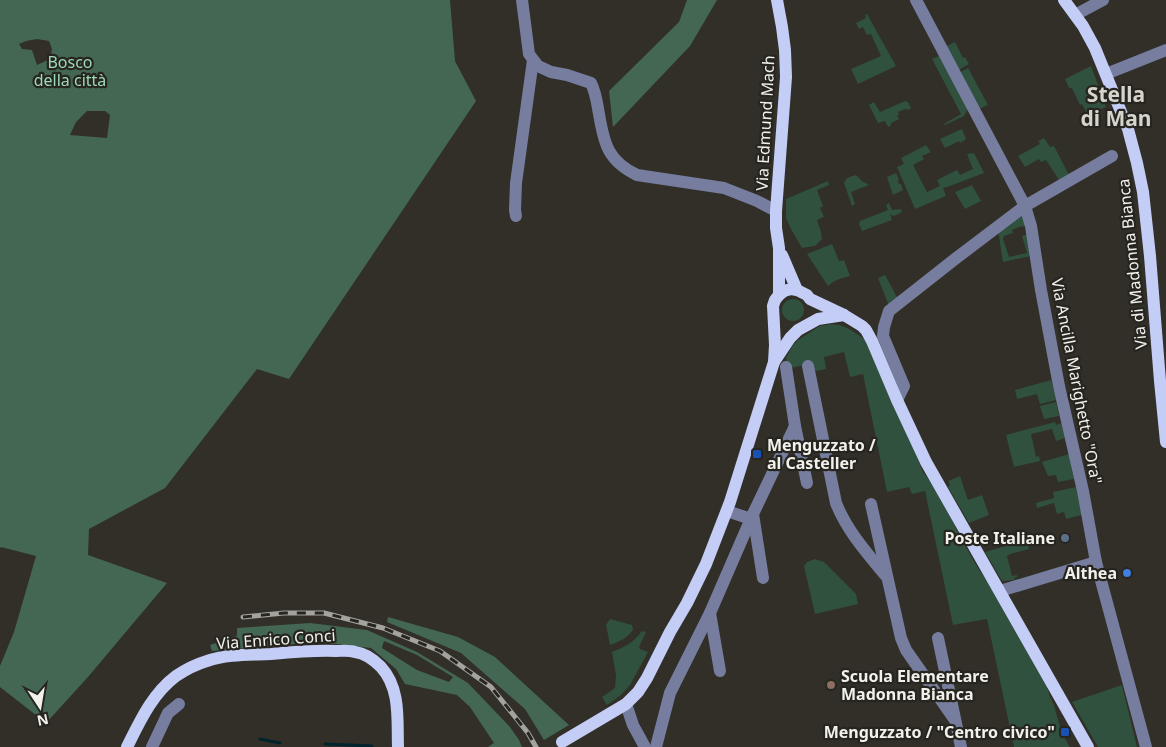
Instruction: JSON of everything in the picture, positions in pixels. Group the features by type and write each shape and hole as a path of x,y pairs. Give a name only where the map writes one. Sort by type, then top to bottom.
{"main road":[{"name":"Via Edmund Mach","path":"777,0 785,50 786,77 776,212 779,248 778,295"},
{"name":"Via di Madonna Bianca","path":"1064,0 1083,26 1095,48 1128,129 1137,163 1143,192 1162,361 1166,442"},
{"name":"Via Edmund Mach","path":"779,248 797,290"},
{"path":"562,742 626,704 638,692 687,603 706,564 727,511 790,338 811,319 813,305 807,294 797,290 790,289 784,291 778,295 772,306 780,364"},
{"path":"810,299 844,315 866,330 926,462 1088,747"},
{"path":"774,318 781,327 792,331 818,318 844,315"},
{"name":"Via Enrico Conci","path":"127,747 146,710 162,688 191,668 207,661 224,657 321,650 356,652 370,658 387,674 396,697 398,747"}],"street":[{"path":"522,0 529,54 538,66 551,72 591,83 595,93 606,145 615,160 627,170 637,175 724,188 757,201 776,212"},
{"name":"Via Ancilla Marighetto \"Ora\"","path":"916,0 1025,206 1031,226 1059,386 1096,562 1146,747"},
{"path":"1076,16 1103,0"},
{"path":"1106,74 1166,50"},
{"path":"516,216 516,183 534,60"},
{"path":"897,400 904,386 883,336 889,311 1025,206 1112,156"},
{"path":"780,364 807,483"},
{"path":"808,366 836,503 845,524 888,578"},
{"path":"656,747 670,693 710,613 795,426"},
{"path":"871,504 901,638 906,650 955,720"},
{"path":"727,511 752,517"},
{"path":"752,517 763,578"},
{"path":"1000,591 1096,562"},
{"path":"710,613 720,671"},
{"path":"938,638 961,747"},
{"path":"152,747 168,713 179,704"},
{"path":"626,704 633,724 645,747"}],"green space":[{"name":"Bosco della città","path":"0,0 450,0 455,61 476,101 289,379 257,369 165,488 89,529 88,555 167,583 88,677 46,723 0,687 0,666 14,632 36,556 0,548","holes":["37,39 49,41 52,49 50,59 37,65 32,50 22,49 19,44","87,111 105,111 110,115 107,138 70,135 76,122"]},
{"path":"687,0 717,0 690,46 613,127 609,91 679,22"},
{"path":"867,14 896,66 858,84 851,69 881,56 871,34 867,35 863,27 859,29 856,23 866,18 865,15"},
{"path":"955,42 963,58 965,57 969,64 957,71 943,48"},
{"path":"939,56 969,107 964,116 945,125 961,114 932,59"},
{"path":"1091,66 1106,107 1088,115 1065,79"},
{"path":"968,68 988,105 979,109 959,73"},
{"path":"905,101 908,102 911,108 898,112 899,115 897,116 899,119 888,127 885,121 878,123 869,105 874,102 880,112"},
{"path":"962,129 966,139 945,148 940,139"},
{"path":"1044,138 1050,147 1054,146 1070,177 1061,183 1046,160 1041,162 1039,159 1025,167 1018,156 1040,144 1038,141"},
{"path":"926,145 931,152 922,156 924,159 913,165 927,192 940,186 937,180 957,170 960,175 973,169 967,154 974,153 984,173 943,188 946,196 915,209 897,167 904,164 901,158"},
{"path":"896,173 903,190 893,195 887,177"},
{"path":"856,175 869,185 851,192 855,204 852,206 844,183 847,178"},
{"path":"828,181 829,185 817,190 823,206 820,208 824,217 817,220 822,239 815,246 802,248 786,218 786,199"},
{"path":"972,185 981,201 965,209 955,192"},
{"path":"889,203 892,210 901,209 902,212 894,216 890,214 892,220 862,231 859,224 860,221 888,210 886,205"},
{"path":"1021,213 1026,226 1012,230 1013,233 1004,236 1003,239 1009,257 1027,253 1022,236 1028,234 1031,256 1003,262 998,230"},
{"path":"832,244 839,261 844,260 850,276 835,281 828,286 807,254"},
{"path":"885,275 898,299 889,306 878,278"},
{"path":"793,299 801,302 804,310 801,318 793,321 785,318 782,310 785,302"},
{"path":"840,325 851,330 870,343 885,373 923,472 941,499 971,556 988,582 1047,686 1062,732 1070,747 1014,747 987,619 953,625 925,491 912,494 909,487 887,492 863,374 850,377 844,352 824,357 826,369 811,372 809,364 790,368 786,358 793,345 820,326"},
{"path":"1051,380 1056,400 1040,404 1037,394 1017,399 1015,390"},
{"path":"1056,402 1059,416 1044,419 1040,406"},
{"path":"1055,422 1056,425 1061,423 1065,438 1056,441 1052,429 1031,434 1036,457 1039,456 1040,461 1014,467 1006,435"},
{"path":"1069,454 1074,479 1058,482 1056,475 1048,476 1042,462"},
{"path":"960,476 968,500 982,495 989,515 969,523 948,487 950,485 948,481"},
{"path":"1076,487 1081,515 1066,519 1064,512 1057,514 1054,503 1037,508 1036,503 1054,498 1053,492"},
{"path":"1027,540 1029,549 1007,556 1012,576 1017,575 1017,577 1014,578 1015,580 1002,581 985,552"},
{"path":"815,559 824,562 856,594 858,604 815,614 804,566 807,562"},
{"path":"388,617 458,637 495,657 569,725 544,740 525,709 461,653 387,622"},
{"path":"610,619 632,625 633,630 617,643 610,645 606,625"},
{"path":"310,623 367,630 417,652 468,683 510,727 522,747 488,747 494,743 470,707 457,695 405,684 396,669 371,648 318,642 212,651 210,645 237,636 237,628","holes":["384,641 417,655 453,677 449,682 417,670 382,648"]},
{"path":"642,631 646,632 639,647 648,652 630,685 621,695 607,705 602,697 615,688 616,675 612,652 629,644"},
{"path":"1122,685 1137,747 1098,747 1072,702"}],"waterway":[{"path":"260,739 280,743"},
{"path":"325,744 372,746"}],"railway":[{"path":"243,617 284,613 324,613 383,628 440,651 491,687 528,733 536,747"}],"place":[{"name":"Menguzzato / al Casteller","path":"757,454"},
{"name":"Poste Italiane","path":"1065,538"},
{"name":"Althea","path":"1127,573"},
{"name":"Scuola Elementare Madonna Bianca","path":"831,685"},
{"name":"Menguzzato / \"Centro civico\"","path":"1065,732"}],"district":[{"name":"Stella di Man","path":"1116,107"}]}
